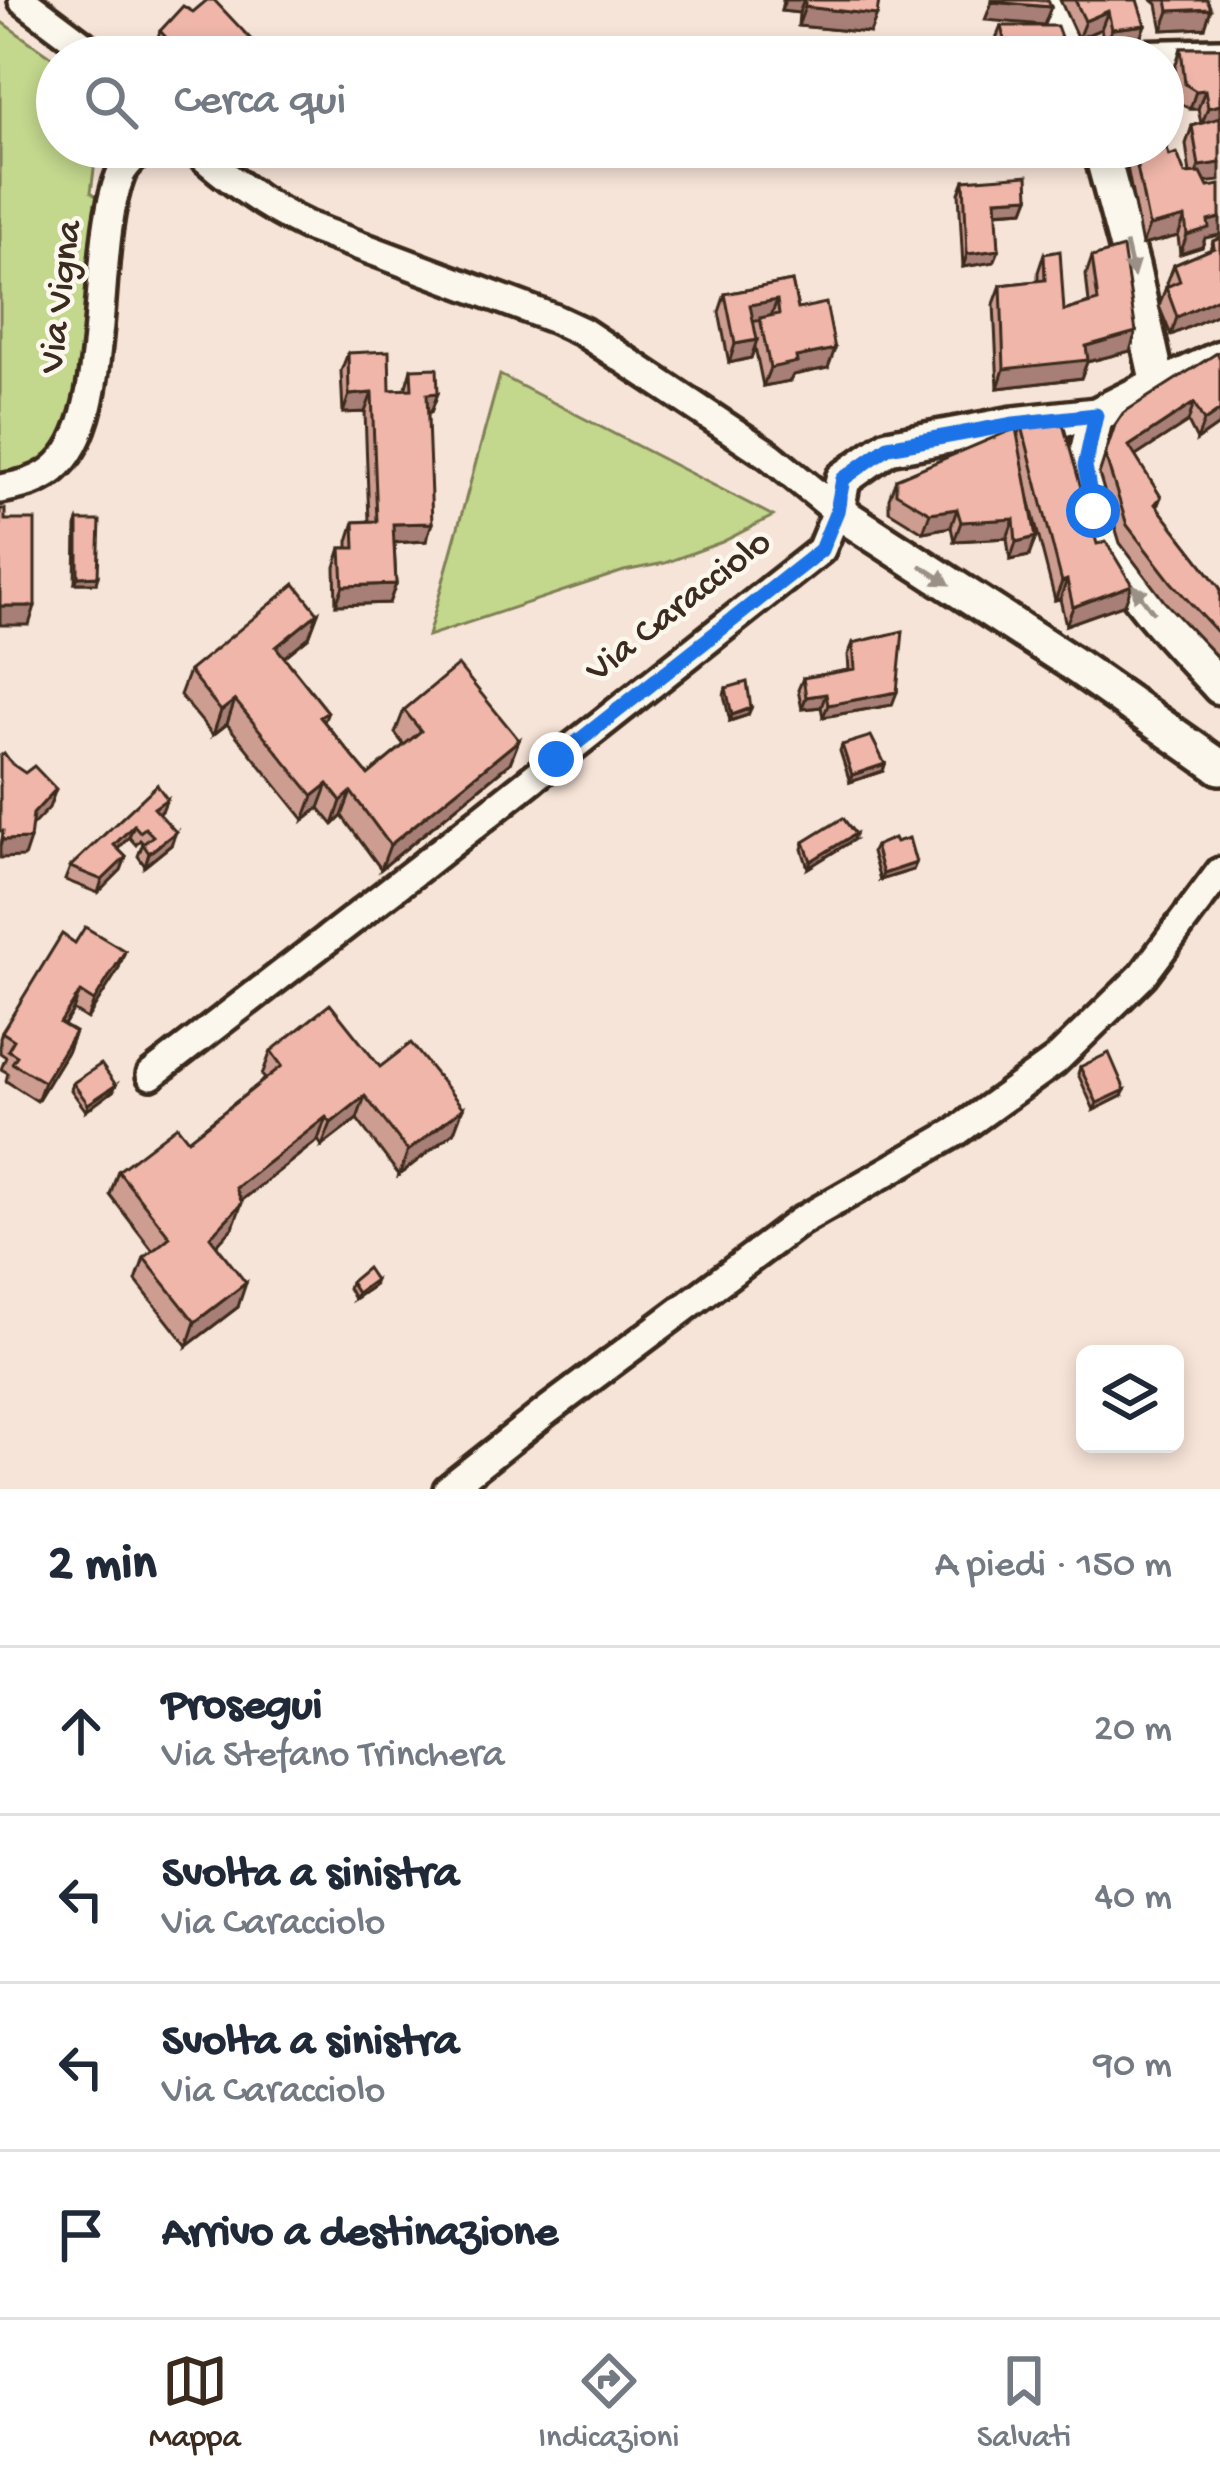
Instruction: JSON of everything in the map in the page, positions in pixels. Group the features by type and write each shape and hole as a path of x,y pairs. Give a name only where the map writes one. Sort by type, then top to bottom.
{"street":[{"path":"23,0 72,36"},
{"path":"1047,0 1062,36"},
{"path":"1184,54 1220,53"},
{"name":"Via Vigna","path":"0,489 33,482 61,463 80,429 89,398 112,211 125,168"},
{"path":"216,168 274,210 308,226 583,332 770,456 837,511 1070,662 1220,767"},
{"path":"1106,168 1158,384"},
{"path":"1220,355 1096,415 1085,466 1093,511 1141,601 1220,687"},
{"name":"Via Caracciolo","path":"151,1075 821,550 837,511 843,479 888,447 1096,415"},
{"path":"448,1489 799,1222 956,1132 1055,1060 1143,975 1220,872"}],"green space":[{"path":"0,21 36,46 36,168 94,168 91,192 100,199 81,389 55,452 23,475 0,477"},
{"path":"500,375 773,516 665,563 624,571 428,636"}],"building":[{"path":"214,0 248,36 165,36 160,31 183,6 193,12"},
{"path":"805,0 879,0 877,15 805,7"},
{"path":"1048,0 1051,7 992,2"},
{"path":"1075,0 1137,0 1145,25 1112,29 1108,11 1085,21"},
{"path":"1167,0 1207,0 1211,9 1169,11"},
{"path":"1001,26 1057,26 1061,36 1003,36"},
{"path":"1184,48 1220,48 1220,105 1208,108 1205,90 1185,84"},
{"path":"1220,118 1220,163 1199,166 1192,126"},
{"path":"1137,168 1183,168 1185,174 1201,173 1208,187 1220,185 1220,218 1208,221 1209,228 1187,235 1185,217 1149,226"},
{"path":"1028,175 1029,197 996,199 999,250 967,254 964,180"},
{"path":"1220,238 1220,297 1177,317 1166,287 1180,281 1174,265 1214,248 1213,241"},
{"path":"1123,248 1136,332 1086,346 1088,360 1004,369 1001,285 1045,280 1044,254 1060,251 1064,311 1098,301 1092,257"},
{"path":"792,281 798,309 826,303 835,349 770,368 760,318 779,314 777,300 750,305 757,340 735,344 725,294"},
{"path":"389,351 390,390 412,389 411,369 437,368 438,393 427,394 432,523 393,524 396,584 343,586 341,548 355,548 354,522 377,521 372,393 349,395 348,353"},
{"path":"1217,353 1220,410 1204,421 1194,403 1129,446 1161,497 1155,504 1220,588 1220,635 1127,525 1105,455 1123,413"},
{"path":"1061,417 1097,544 1106,542 1132,585 1073,607 1067,580 1062,582 1022,426"},
{"path":"1016,428 1036,537 1016,542 1014,519 961,522 957,509 930,513 896,493 896,479"},
{"path":"0,509 5,509 5,520 35,520 35,606 0,606"},
{"path":"78,521 100,521 98,576 78,577"},
{"path":"295,584 318,613 276,647 328,712 320,717 368,775 421,731 404,710 458,665 519,740 390,845 351,792 341,801 328,784 313,796 235,700 221,711 189,671"},
{"path":"903,631 897,692 828,705 826,694 806,697 803,678 855,669 853,643"},
{"path":"747,682 751,708 732,715 726,688"},
{"path":"871,736 885,764 852,775 842,745"},
{"path":"4,753 25,773 34,766 56,789 33,814 30,839 2,840 0,756"},
{"path":"157,785 167,799 154,808 176,832 149,853 143,844 153,836 134,825 114,845 126,857 102,880 70,867"},
{"path":"843,818 855,834 811,861 804,842"},
{"path":"894,838 896,842 909,838 916,863 883,874 875,846"},
{"path":"85,927 125,951 94,1001 80,992 60,1023 75,1032 44,1082 12,1063 17,1056 8,1050 14,1040 2,1032 62,934 75,943"},
{"path":"330,1004 380,1067 411,1043 463,1108 408,1151 365,1096 331,1123 326,1117 236,1188 242,1203 210,1237 246,1283 195,1322 144,1258 170,1237 118,1171 177,1126 188,1140 282,1066 271,1051"},
{"path":"1109,1053 1125,1090 1097,1103 1080,1067"},
{"path":"101,1064 116,1085 88,1104 73,1083"},
{"path":"367,1268 375,1280 357,1293 350,1282"}],"route":[{"path":"556,759 821,550 837,511 843,479 888,447 1096,415 1085,466 1093,511"}]}
